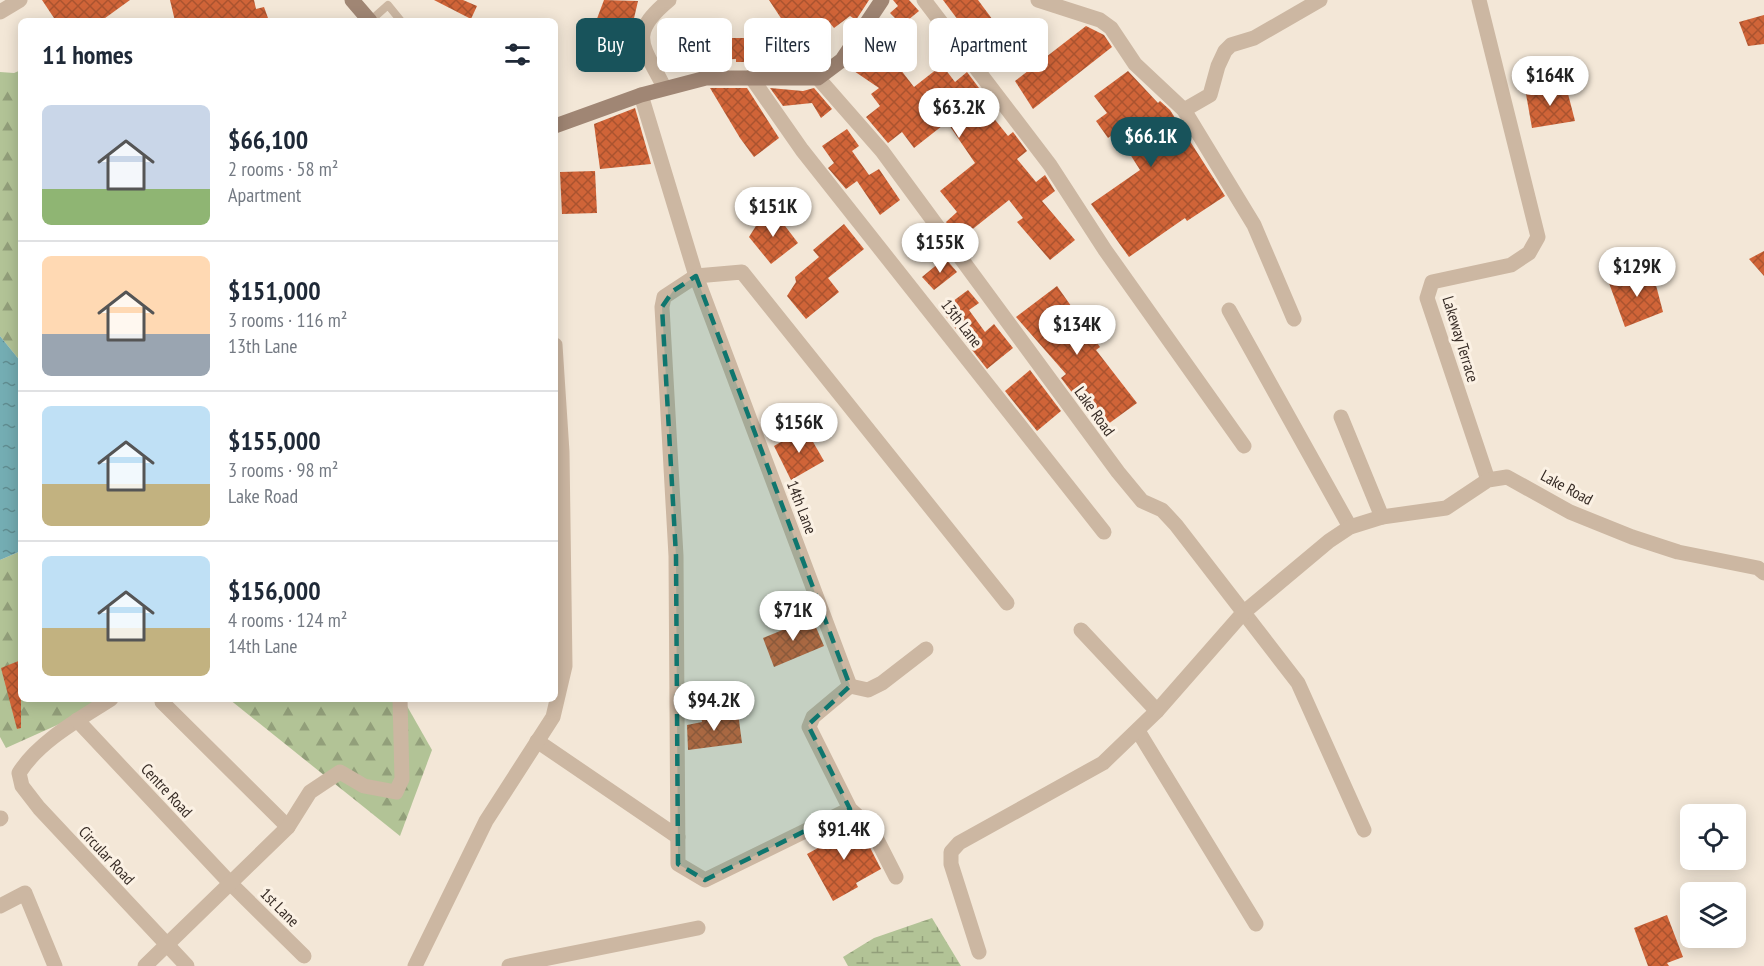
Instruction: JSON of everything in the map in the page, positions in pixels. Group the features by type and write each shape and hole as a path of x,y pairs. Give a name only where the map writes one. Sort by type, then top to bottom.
{"street":[{"path":"0,12 20,0"},
{"path":"353,0 368,18"},
{"path":"664,87 643,46 642,31 649,17 669,0"},
{"path":"558,125 664,87 706,78 818,78 842,60 882,0"},
{"path":"924,0 1050,165 1105,250 1244,446"},
{"path":"1038,0 1105,24 1135,64 1184,110 1254,225 1294,319"},
{"path":"1184,110 1210,95 1221,58 1231,45 1254,38 1320,0"},
{"name":"Lakeway Terrace","path":"1479,0 1538,237 1529,253 1511,265 1432,282 1427,298 1488,480"},
{"name":"13th Lane","path":"751,77 802,150 1104,532"},
{"name":"Lake Road","path":"818,78 882,151 1118,472 1142,501 1162,510 1176,525 1298,682 1364,830"},
{"name":"14th Lane","path":"641,95 696,276 850,686"},
{"path":"850,809 705,880 678,864 675,555 662,308 664,297 696,276 739,270 742,272 1007,603"},
{"path":"1229,310 1350,527"},
{"path":"1341,417 1382,517"},
{"path":"558,425 565,666 558,696"},
{"name":"Lake Road","path":"1488,480 1507,477 1570,512 1632,537 1678,552 1758,568 1764,573"},
{"path":"979,952 951,864 951,852 970,836 1103,763 1157,711 1243,614 1329,541 1350,527 1382,517 1446,508 1488,480"},
{"path":"1081,630 1157,711"},
{"path":"896,878 871,828 850,809 809,727 813,717 850,686 868,690 882,683 926,649"},
{"path":"77,720 106,702"},
{"path":"162,702 288,827"},
{"path":"145,966 288,827 310,792 340,771 364,786 396,792 402,779 400,702"},
{"path":"415,966 486,821 553,717 557,702"},
{"name":"Circular Road","path":"77,720 27,761 20,773 22,786 39,808 187,966"},
{"name":"Centre Road","path":"77,720 231,884"},
{"path":"1138,731 1256,924"},
{"path":"537,741 678,837"},
{"name":"1st Lane","path":"231,884 303,956"},
{"path":"0,906 25,893 55,966"},
{"path":"509,966 698,928"}],"lane":[{"path":"373,18 388,5 399,18"}],"highlighted area":[{"path":"696,276 850,686 808,725 850,809 705,880 678,864 676,556 662,307 673,291"}],"green space":[{"path":"18,71 18,358 0,336 0,72"},
{"path":"18,552 18,702 108,702 6,748 0,737 0,560"},
{"path":"233,702 405,702 432,750 400,836"},
{"path":"932,918 961,966 848,966 843,957 874,938"}],"water":[{"path":"0,336 18,358 18,552 0,560"}],"building":[{"path":"42,0 130,0 105,18 54,18"},
{"path":"170,0 254,0 256,9 264,7 268,18 174,18"},
{"path":"434,0 463,0 477,6 471,18"},
{"path":"604,0 638,1 634,18 597,18"},
{"path":"769,0 869,0 857,18 850,16 843,18 843,21 834,28 831,24 831,18 781,18"},
{"path":"893,0 909,0 919,11 910,18 895,18 890,13 898,6"},
{"path":"943,0 978,0 991,18 956,18"},
{"path":"1764,15 1764,44 1748,46 1739,22"},
{"path":"1086,26 1104,35 1112,47 1033,109 1015,81 1027,72 1048,72 1048,55"},
{"path":"732,38 744,38 744,62 736,62 736,59 732,59"},
{"path":"1128,71 1158,103 1160,101 1170,110 1225,196 1187,221 1185,218 1129,257 1091,204 1140,170 1116,132 1108,138 1096,121 1107,113 1094,96"},
{"path":"855,72 902,72 914,87 933,72 947,72 955,82 967,72 997,112 992,116 1008,136 1013,132 1027,151 1017,159 1036,182 1045,175 1055,191 1042,201 1075,240 1050,260 1017,222 1023,218 1009,200 959,240 946,222 957,212 940,191 975,163 947,122 914,148 902,132 888,143 866,117 880,106 871,94 879,88"},
{"path":"1566,86 1575,121 1532,128 1526,94"},
{"path":"710,88 747,88 779,138 754,157"},
{"path":"770,88 803,91 814,88 832,109 821,118 812,103 783,106"},
{"path":"635,108 651,164 600,169 594,124"},
{"path":"847,129 859,146 852,151 869,175 879,169 900,200 880,215 857,181 846,189 828,168 834,163 822,146"},
{"path":"595,171 597,213 562,214 560,172"},
{"path":"776,214 798,243 771,264 749,237 759,221"},
{"path":"844,224 864,249 828,278 839,292 806,319 787,296 796,282 795,277 819,257 813,250"},
{"path":"1764,251 1764,276 1749,259"},
{"path":"945,258 957,272 934,290 922,277"},
{"path":"1652,270 1663,312 1625,327 1609,283"},
{"path":"1057,286 1100,347 1096,350 1137,403 1104,427 1080,397 1077,399 1061,378 1066,374 1016,317"},
{"path":"968,290 979,303 969,310 985,332 994,324 1013,348 987,369 941,310"},
{"path":"1030,370 1061,411 1037,431 1005,391"},
{"path":"805,428 824,461 791,480 774,446"},
{"path":"812,618 824,646 774,667 763,638"},
{"path":"18,661 18,702 21,702 21,728 17,729 1,668"},
{"path":"718,713 720,716 738,713 742,743 688,750 687,725 702,722 701,715"},
{"path":"844,823 849,832 856,828 863,834 881,869 856,883 858,887 833,901 807,854 829,842 824,833"},
{"path":"1667,915 1683,957 1667,963 1669,966 1648,966 1634,928"}]}
